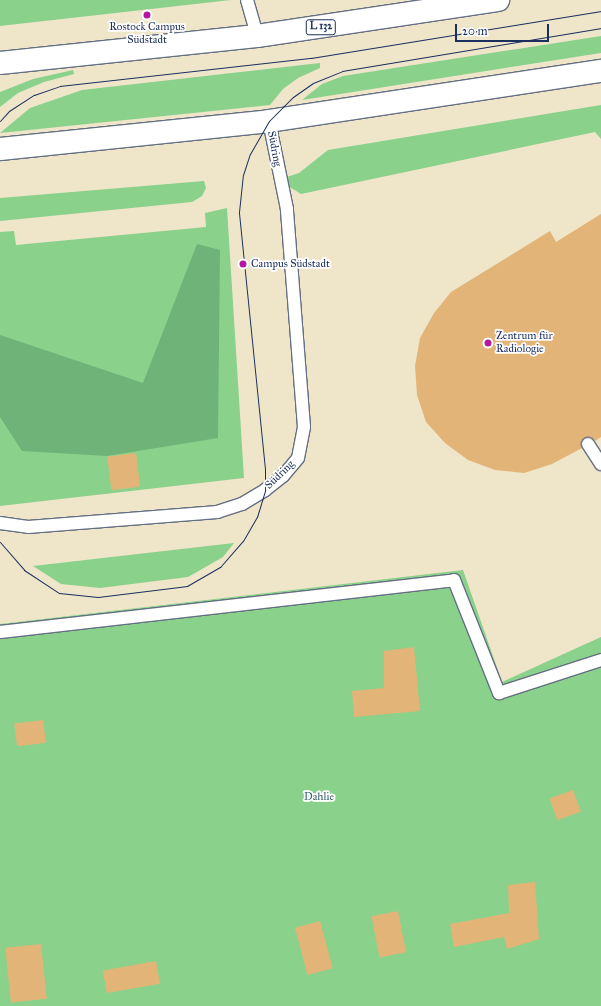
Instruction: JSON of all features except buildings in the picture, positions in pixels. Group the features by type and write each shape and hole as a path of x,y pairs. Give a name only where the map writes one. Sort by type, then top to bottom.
{"main road":[{"name":"L 132","path":"0,63 257,36 498,0"},
{"name":"Südring","path":"0,150 269,121 601,71"}],"lane":[{"path":"247,0 257,36"},
{"name":"Südring","path":"0,523 28,527 217,512 242,504 265,490 283,476 298,458 304,428 287,209 269,121"},
{"path":"588,444 601,464"},
{"path":"0,632 454,580 499,693 601,660"}],"green space":[{"path":"0,0 231,0 0,26"},
{"path":"601,36 601,53 302,100 322,84 343,76"},
{"path":"320,63 320,68 298,78 283,89 270,105 0,133 30,108 82,90"},
{"path":"73,70 74,74 44,82 18,93 0,107 0,92 33,79"},
{"path":"601,105 601,139 595,132 301,194 288,186 287,177 299,173 328,150"},
{"path":"204,181 206,188 202,196 192,202 0,221 0,198"},
{"path":"227,208 244,478 0,506 0,232 14,231 16,245 206,227 205,213"},
{"path":"197,244 220,250 218,438 107,456 22,451 0,417 0,335 143,383"},
{"path":"234,543 223,557 188,577 100,588 61,584 33,566"},
{"name":"Dahlie","path":"463,570 502,682 601,637 601,1006 0,1006 0,624"}],"tram line":[{"path":"0,121 9,111 34,95 60,86 311,58 601,11"},
{"path":"0,542 24,570 59,593 98,597 187,586 221,566 243,541 257,517 265,490 265,469 239,212 243,175 250,154 269,121 293,97 313,83 342,71 601,28"}],"place":[{"name":"Rostock Campus Südstadt","path":"147,15"},
{"name":"Campus Südstadt","path":"243,264"},
{"name":"Zentrum für Radiologie","path":"488,343"}]}
